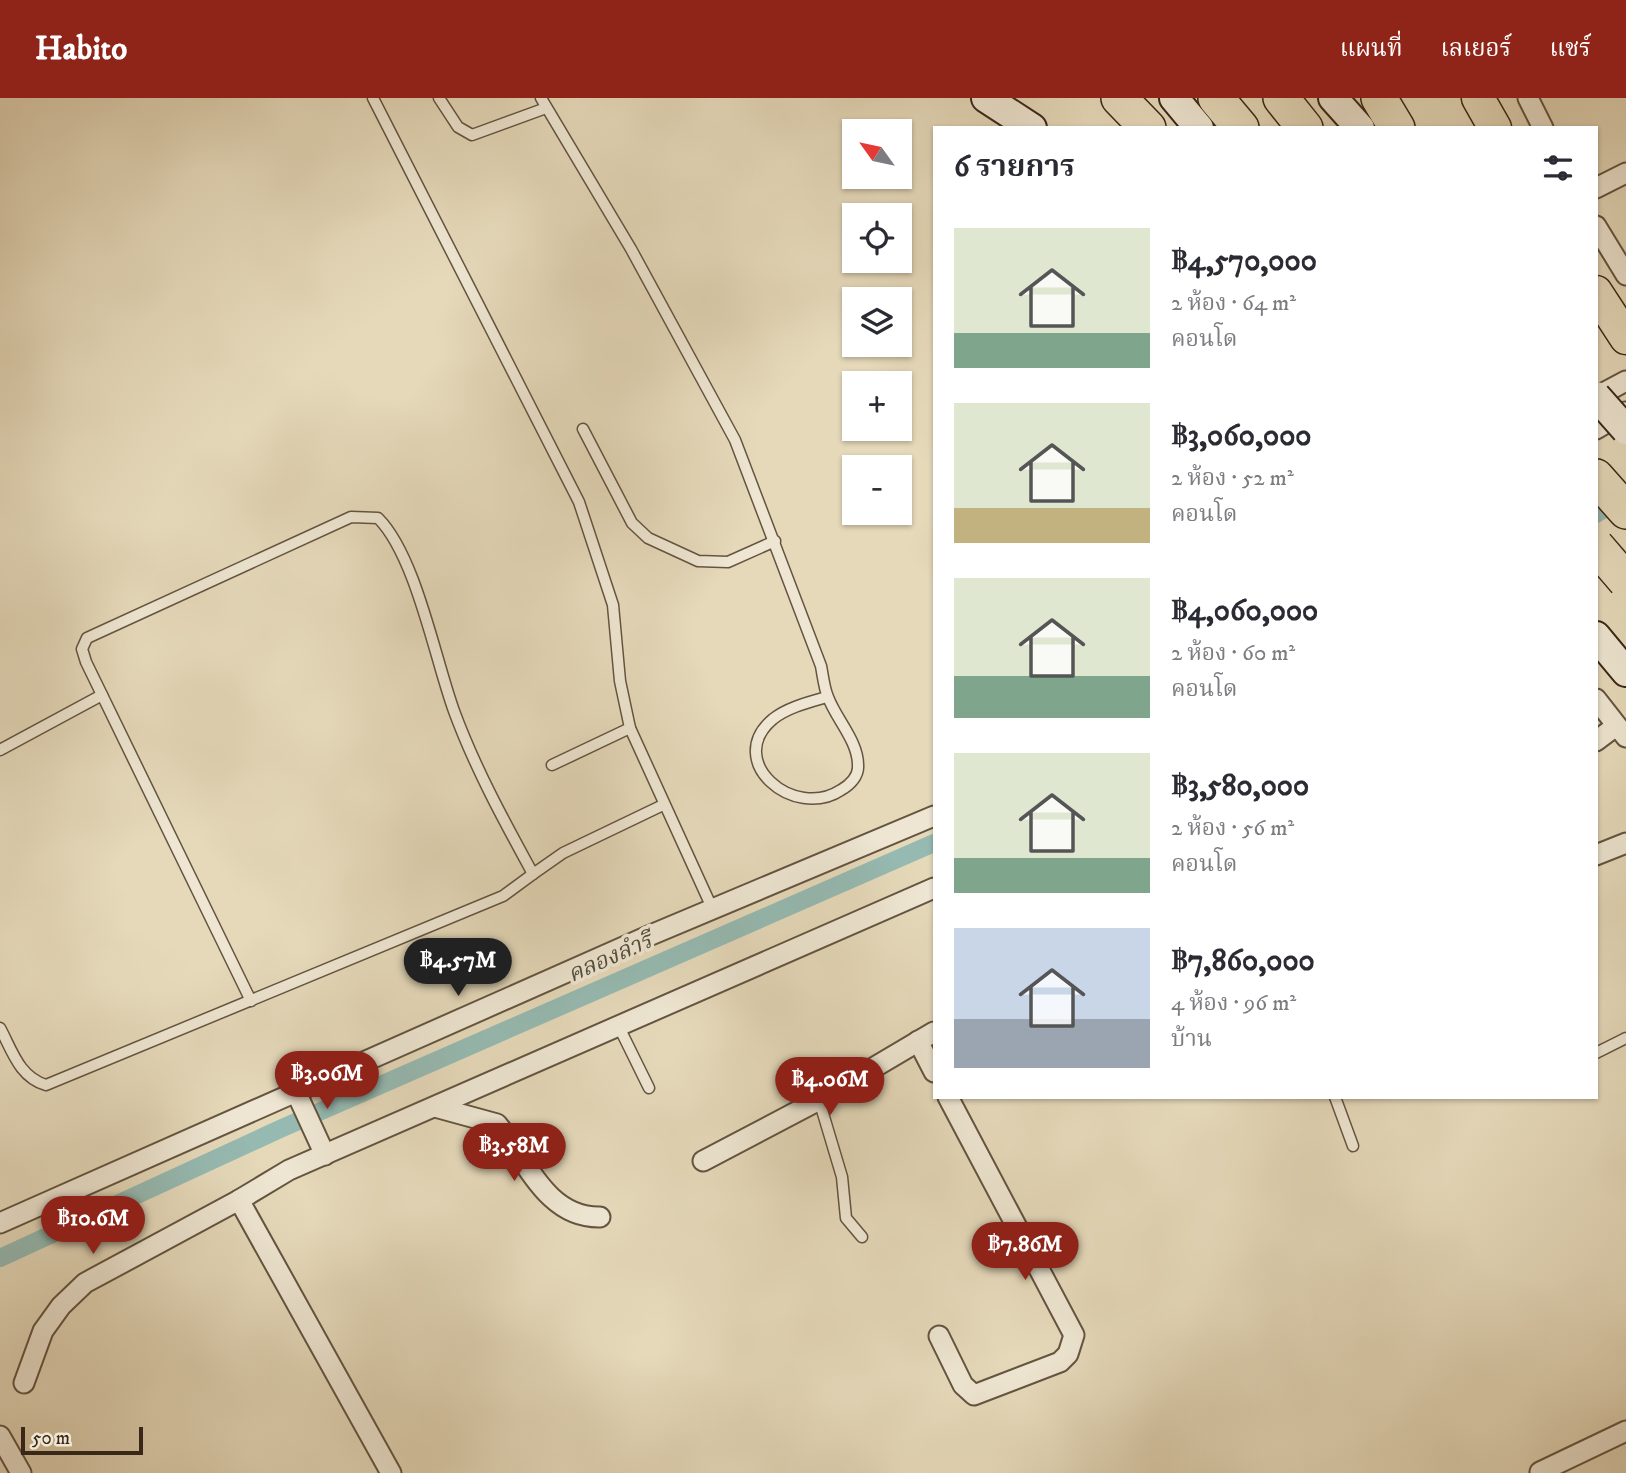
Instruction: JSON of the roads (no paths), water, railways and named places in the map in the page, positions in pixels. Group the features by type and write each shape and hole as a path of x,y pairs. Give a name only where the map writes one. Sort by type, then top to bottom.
{"highway":[{"path":"1119,98 1146,126"},
{"path":"1216,98 1239,126"},
{"path":"1281,98 1303,126"},
{"path":"1378,98 1396,126"},
{"path":"1598,479 1626,511"},
{"path":"1598,548 1626,581"}],"main road":[{"path":"986,98 1029,126"},
{"path":"1174,98 1197,126"},
{"path":"1333,98 1358,126"},
{"path":"1478,98 1494,126"},
{"path":"1499,98 1509,126"},
{"path":"1598,295 1626,338"},
{"path":"1598,398 1626,430"},
{"path":"1598,638 1626,672"}],"street":[{"path":"1528,98 1542,126"},
{"path":"1598,187 1626,173"},
{"path":"1598,229 1626,275"},
{"path":"1598,395 1626,382"},
{"path":"1598,428 1626,411"},
{"path":"1598,577 1626,565"},
{"path":"1598,702 1621,732 1598,740"},
{"path":"0,1223 298,1096 713,910 933,816"},
{"path":"1598,854 1626,843"},
{"path":"24,1383 43,1331 61,1306 85,1283 239,1200 322,1147 435,1107 933,888"},
{"path":"703,1161 819,1100 926,1037 933,1068"},
{"path":"298,1096 322,1147"},
{"path":"939,1336 963,1385 974,1395 1060,1362 1068,1354 1074,1335 949,1099"},
{"path":"435,1107 497,1124 542,1189 557,1203 586,1217 600,1217"},
{"path":"239,1200 391,1473"},
{"path":"1539,1472 1626,1431"},
{"path":"0,1436 21,1473"}],"lane":[{"path":"373,98 579,502 613,605 620,681 630,728 713,910"},
{"path":"439,98 458,127 472,135 543,103 631,248 735,440 821,666 827,697 852,744 859,768 855,778 845,788 834,795 810,800 772,785 757,760 756,746 760,735 773,719 801,705 827,697"},
{"path":"583,429 632,523 648,538 698,561 728,562 775,541"},
{"path":"251,1000 82,649 88,638 351,517 378,518 396,540 440,658 453,709 483,780 533,874"},
{"path":"0,750 102,695"},
{"path":"552,765 630,728"},
{"path":"0,1028 22,1071 33,1081 46,1085 503,896 563,853 663,805"},
{"path":"619,1027 649,1088"},
{"path":"1598,1052 1626,1038"},
{"path":"1336,1099 1353,1146"},
{"path":"819,1100 842,1177 846,1218 862,1237"}],"waterway":[{"name":"คลองลำรี","path":"1598,513 1623,498"},
{"name":"คลองลำรี","path":"0,1258 280,1129 933,843"}]}
